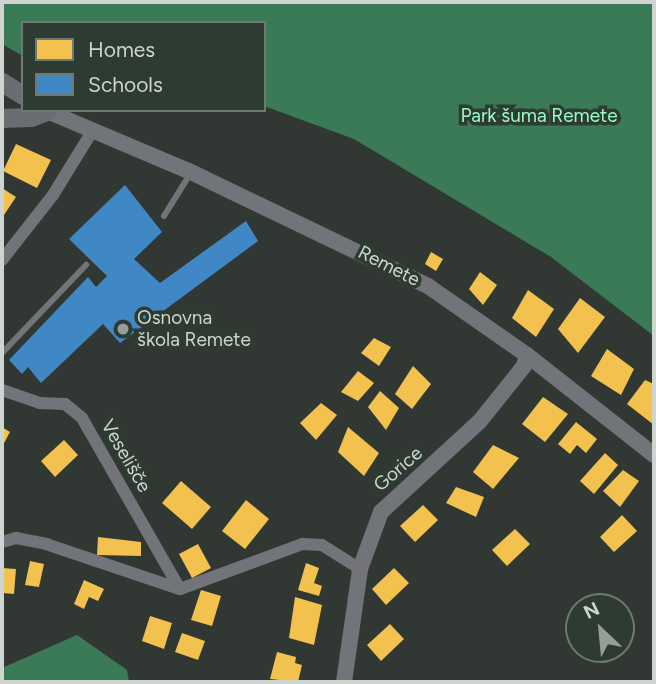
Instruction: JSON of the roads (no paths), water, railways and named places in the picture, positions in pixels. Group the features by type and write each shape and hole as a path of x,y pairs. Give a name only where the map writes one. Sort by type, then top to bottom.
{"main road":[{"path":"2,82 21,94"},
{"name":"Remete","path":"2,118 31,117 44,112"}],"street":[{"name":"Remete","path":"49,112 191,172 428,286 527,355 654,455"},
{"path":"2,260 53,195 93,130"},
{"name":"Gorice","path":"344,682 360,569 381,512 480,421 524,366 527,355"},
{"name":"Veselišče","path":"2,390 39,403 65,404 82,418 180,589"},
{"path":"2,542 16,538 46,544 180,589 302,544 322,545 360,569"}],"lane":[{"path":"164,216 191,172"},
{"path":"2,352 86,265"}],"place":[{"name":"Osnovna škola Remete","path":"123,329"}],"park label":[{"name":"Park šuma Remete","path":"539,116"}]}
